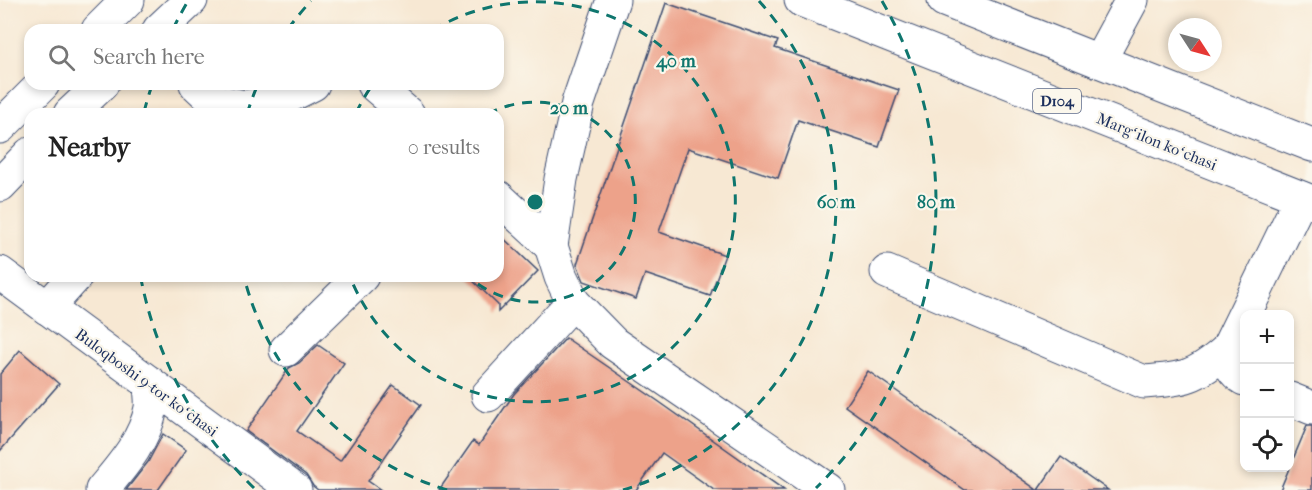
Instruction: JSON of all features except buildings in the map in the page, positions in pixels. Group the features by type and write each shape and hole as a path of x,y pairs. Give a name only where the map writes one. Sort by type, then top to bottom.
{"main road":[{"path":"104,24 128,0"},
{"path":"165,24 191,0"},
{"path":"613,0 578,103 561,180 551,246 561,277 573,302 613,343 828,490"},
{"name":"Margʻilon koʻchasi","path":"801,0 1307,200"},
{"path":"944,0 1312,145"},
{"path":"1099,61 1132,0"},
{"path":"0,127 37,90"},
{"path":"76,108 95,90"},
{"path":"212,103 245,106 279,101 301,90"},
{"path":"380,90 401,108"},
{"path":"0,185 24,160"},
{"path":"887,272 1144,382 1178,380 1206,368 1227,350 1307,200"},
{"path":"504,203 551,246"},
{"path":"47,308 71,282"},
{"path":"286,350 357,282"},
{"name":"Buloqboshi 9-tor koʻchasi","path":"5,285 47,308 295,490"},
{"path":"488,395 573,302"},
{"path":"1227,350 1228,363 1240,376"},
{"path":"102,490 135,448 151,407 150,384"},
{"path":"1294,401 1312,408"}]}
